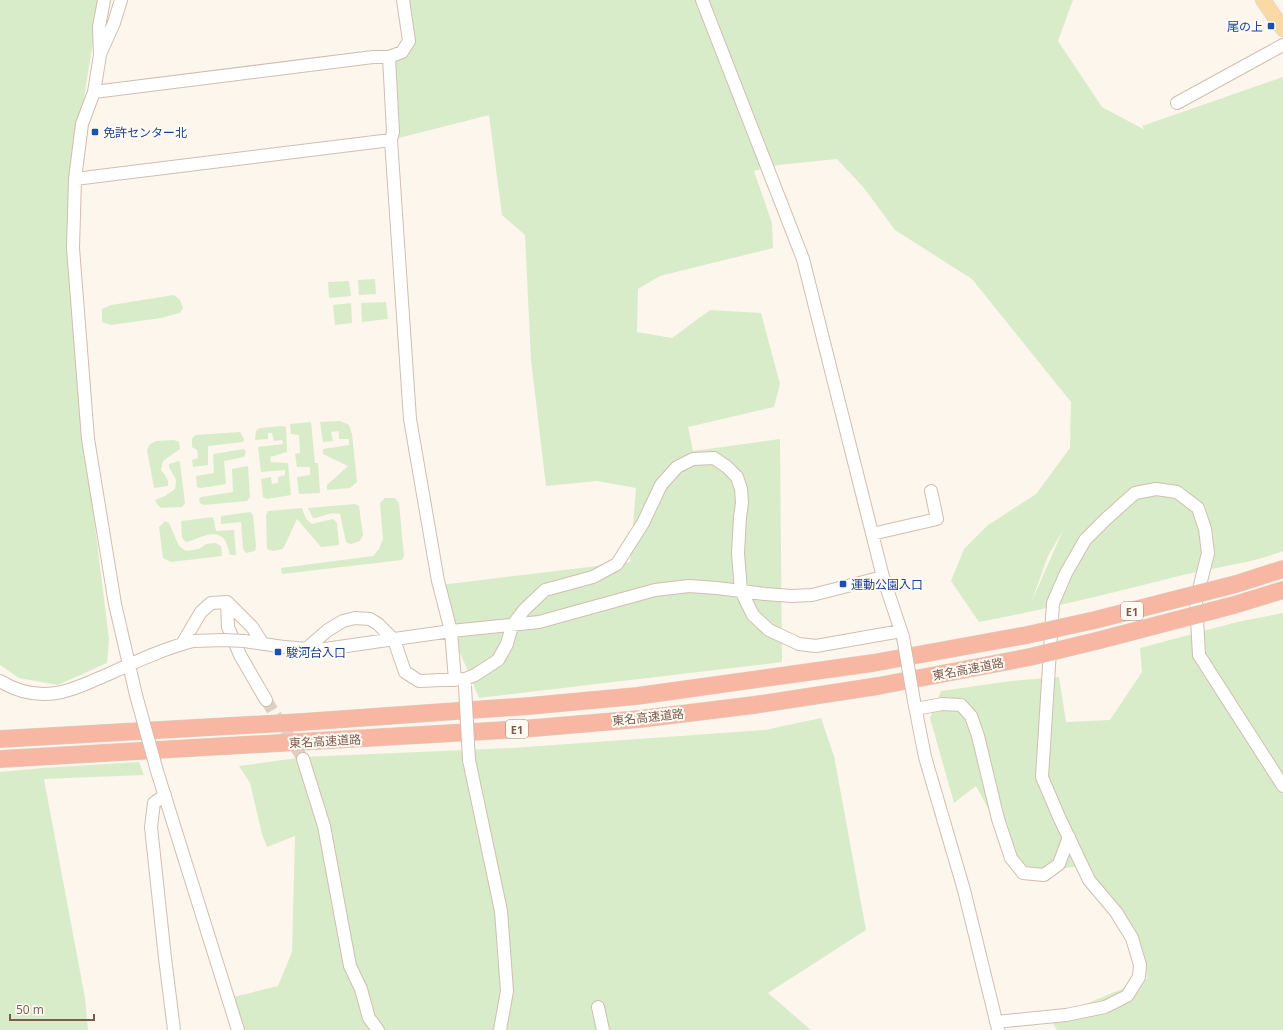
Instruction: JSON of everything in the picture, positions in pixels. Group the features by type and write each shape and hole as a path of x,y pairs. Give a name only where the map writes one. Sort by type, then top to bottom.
{"highway":[{"name":"東名高速道路","path":"0,739 310,722 530,706 637,696 873,663 1027,635 1094,620 1236,584 1278,570"},
{"name":"東名高速道路","path":"0,759 498,730 640,719 754,705 878,686 1030,657 1234,605 1283,590"}],"main road":[{"path":"1262,0 1283,29"}],"street":[{"path":"104,0 99,27 100,55 94,92 82,124 75,179 73,248 88,439 115,604 136,695 164,795 238,1030"},
{"path":"100,55 114,24 121,0"},
{"path":"94,92 373,57 389,57 402,52 409,41 403,0"},
{"path":"702,0 803,259 883,577 902,634 925,757 964,890 997,1026 1105,1007 1127,996 1139,977 1140,965 1132,938 1116,912 1088,880 1042,777 1053,604 1066,573 1085,540 1135,493 1156,489 1177,492 1198,508 1205,529 1208,554 1196,601 1199,655 1283,786"},
{"path":"1177,103 1283,45"},
{"path":"389,57 393,132 391,140 410,419 438,582 462,682 469,760 501,911 507,991 500,1030"},
{"path":"75,179 391,140"},
{"path":"306,649 328,630 343,621 355,618 370,619 378,624 394,640 404,672 419,681 462,682 498,660 507,644 512,626 524,610 545,590 593,577 617,564 643,523 662,485 676,467 693,459 714,458 727,467 737,477 741,489 742,503 738,553 741,591 753,615 769,630 799,644 816,646 902,634"},
{"path":"872,534 937,519 931,491"},
{"path":"0,681 23,691 38,694 55,694 71,690 129,665 187,643 218,640 244,641 280,647 325,649 538,622 655,590 689,586 764,594 792,596 812,595 883,577"},
{"path":"187,643 201,612 210,603 227,602 252,627 263,644"},
{"path":"227,602 228,627 240,655 266,700"},
{"path":"915,705 961,705 971,716 978,736 998,819 1011,858 1023,873 1044,875 1059,864 1069,837"},
{"path":"303,759 324,826 350,966 361,989 369,1018 378,1030"},
{"path":"164,795 154,803 151,827 164,958 174,1030"},
{"path":"598,1007 603,1030"}],"green space":[{"path":"0,0 100,0 85,91 73,228 88,470 109,639 107,663 58,685 19,678 0,665"},
{"path":"403,0 1073,0 1058,41 1102,107 1145,130 1142,126 1283,77 1283,551 1246,562 1183,575 1056,606 979,622 951,581 964,549 988,525 1036,494 1070,448 1071,402 972,279 895,230 864,188 837,159 778,165 754,171 772,223 773,248 660,276 638,289 637,332 672,338 710,310 761,313 780,384 774,407 688,427 693,451 780,439 782,662 479,698 451,631 441,585 630,562 636,488 597,481 546,486 531,360 525,235 502,215 489,115 391,140 389,72 409,41","holes":["1063,530 1031,603 1048,556"]},
{"path":"375,279 376,294 359,295 358,280"},
{"path":"349,281 351,296 329,298 328,282"},
{"path":"174,295 180,300 183,308 180,313 161,318 111,325 102,322 102,309 111,305"},
{"path":"386,302 388,319 362,322 361,303"},
{"path":"351,303 352,323 335,325 333,305"},
{"path":"340,421 349,425 352,434 357,482 350,488 327,490 327,485 348,466 323,454 323,449 349,445 349,439 339,439 339,431 331,432 333,441 323,442 320,422"},
{"path":"311,422 315,463 318,463 320,493 299,494 297,477 310,475 310,467 297,467 295,454 300,453 299,435 291,434 290,424"},
{"path":"286,427 287,452 270,457 271,462 288,463 291,495 267,499 263,497 261,479 271,477 272,484 278,483 278,477 285,475 285,470 261,472 258,447 283,444 282,440 274,441 272,433 268,433 268,439 255,440 256,431 260,428"},
{"path":"240,432 244,439 243,442 208,446 208,465 193,467 192,460 198,458 197,450 192,447 192,439 195,435"},
{"path":"174,440 179,442 180,449 163,461 161,470 167,479 168,486 154,488 147,450 150,444 156,441"},
{"path":"244,449 246,452 244,457 224,461 226,484 201,488 197,487 196,476 214,473 213,454"},
{"path":"179,461 185,503 182,507 161,508 155,500 165,496 175,489 176,480 169,467 169,464"},
{"path":"248,466 250,497 247,501 204,505 200,503 199,499 201,497 233,492 232,469"},
{"path":"385,498 395,498 399,503 404,556 402,560 282,574 281,568 373,556 379,549 383,539 380,503"},
{"path":"355,504 359,506 363,535 360,541 351,544 346,542 340,514 332,513 313,518 308,508"},
{"path":"302,508 306,519 312,524 333,519 337,523 339,545 321,547 297,519 283,549 273,551 267,549 266,515 268,511"},
{"path":"250,512 253,515 256,546 255,551 246,553 243,549 241,522 221,524 221,516"},
{"path":"213,517 216,531 234,530 236,555 230,555 225,540 221,536 211,534 186,542 182,538 182,521"},
{"path":"165,521 169,523 179,546 186,551 199,549 206,544 216,543 221,546 222,556 171,562 163,558 159,527"},
{"path":"1283,613 1283,1030 1057,1030 1050,1019 1148,978 1116,912 1082,866 1023,873 976,786 954,803 930,718 941,691 1011,681 1059,677 1066,722 1110,720 1142,672 1140,648 1237,622"},
{"path":"821,718 834,756 866,930 768,993 811,1030 241,1030 233,997 278,986 292,952 295,836 267,847 262,834 250,783 239,766 304,757 512,748 765,730"},
{"path":"139,762 144,775 44,779 85,998 88,1030 0,1030 0,772"}],"tunnel":[{"path":"266,700 303,759"}],"place":[{"name":"尾の上","path":"1271,26"},
{"name":"免許センター北","path":"95,132"},
{"name":"運動公園入口","path":"843,584"},
{"name":"駿河台入口","path":"278,652"}]}
